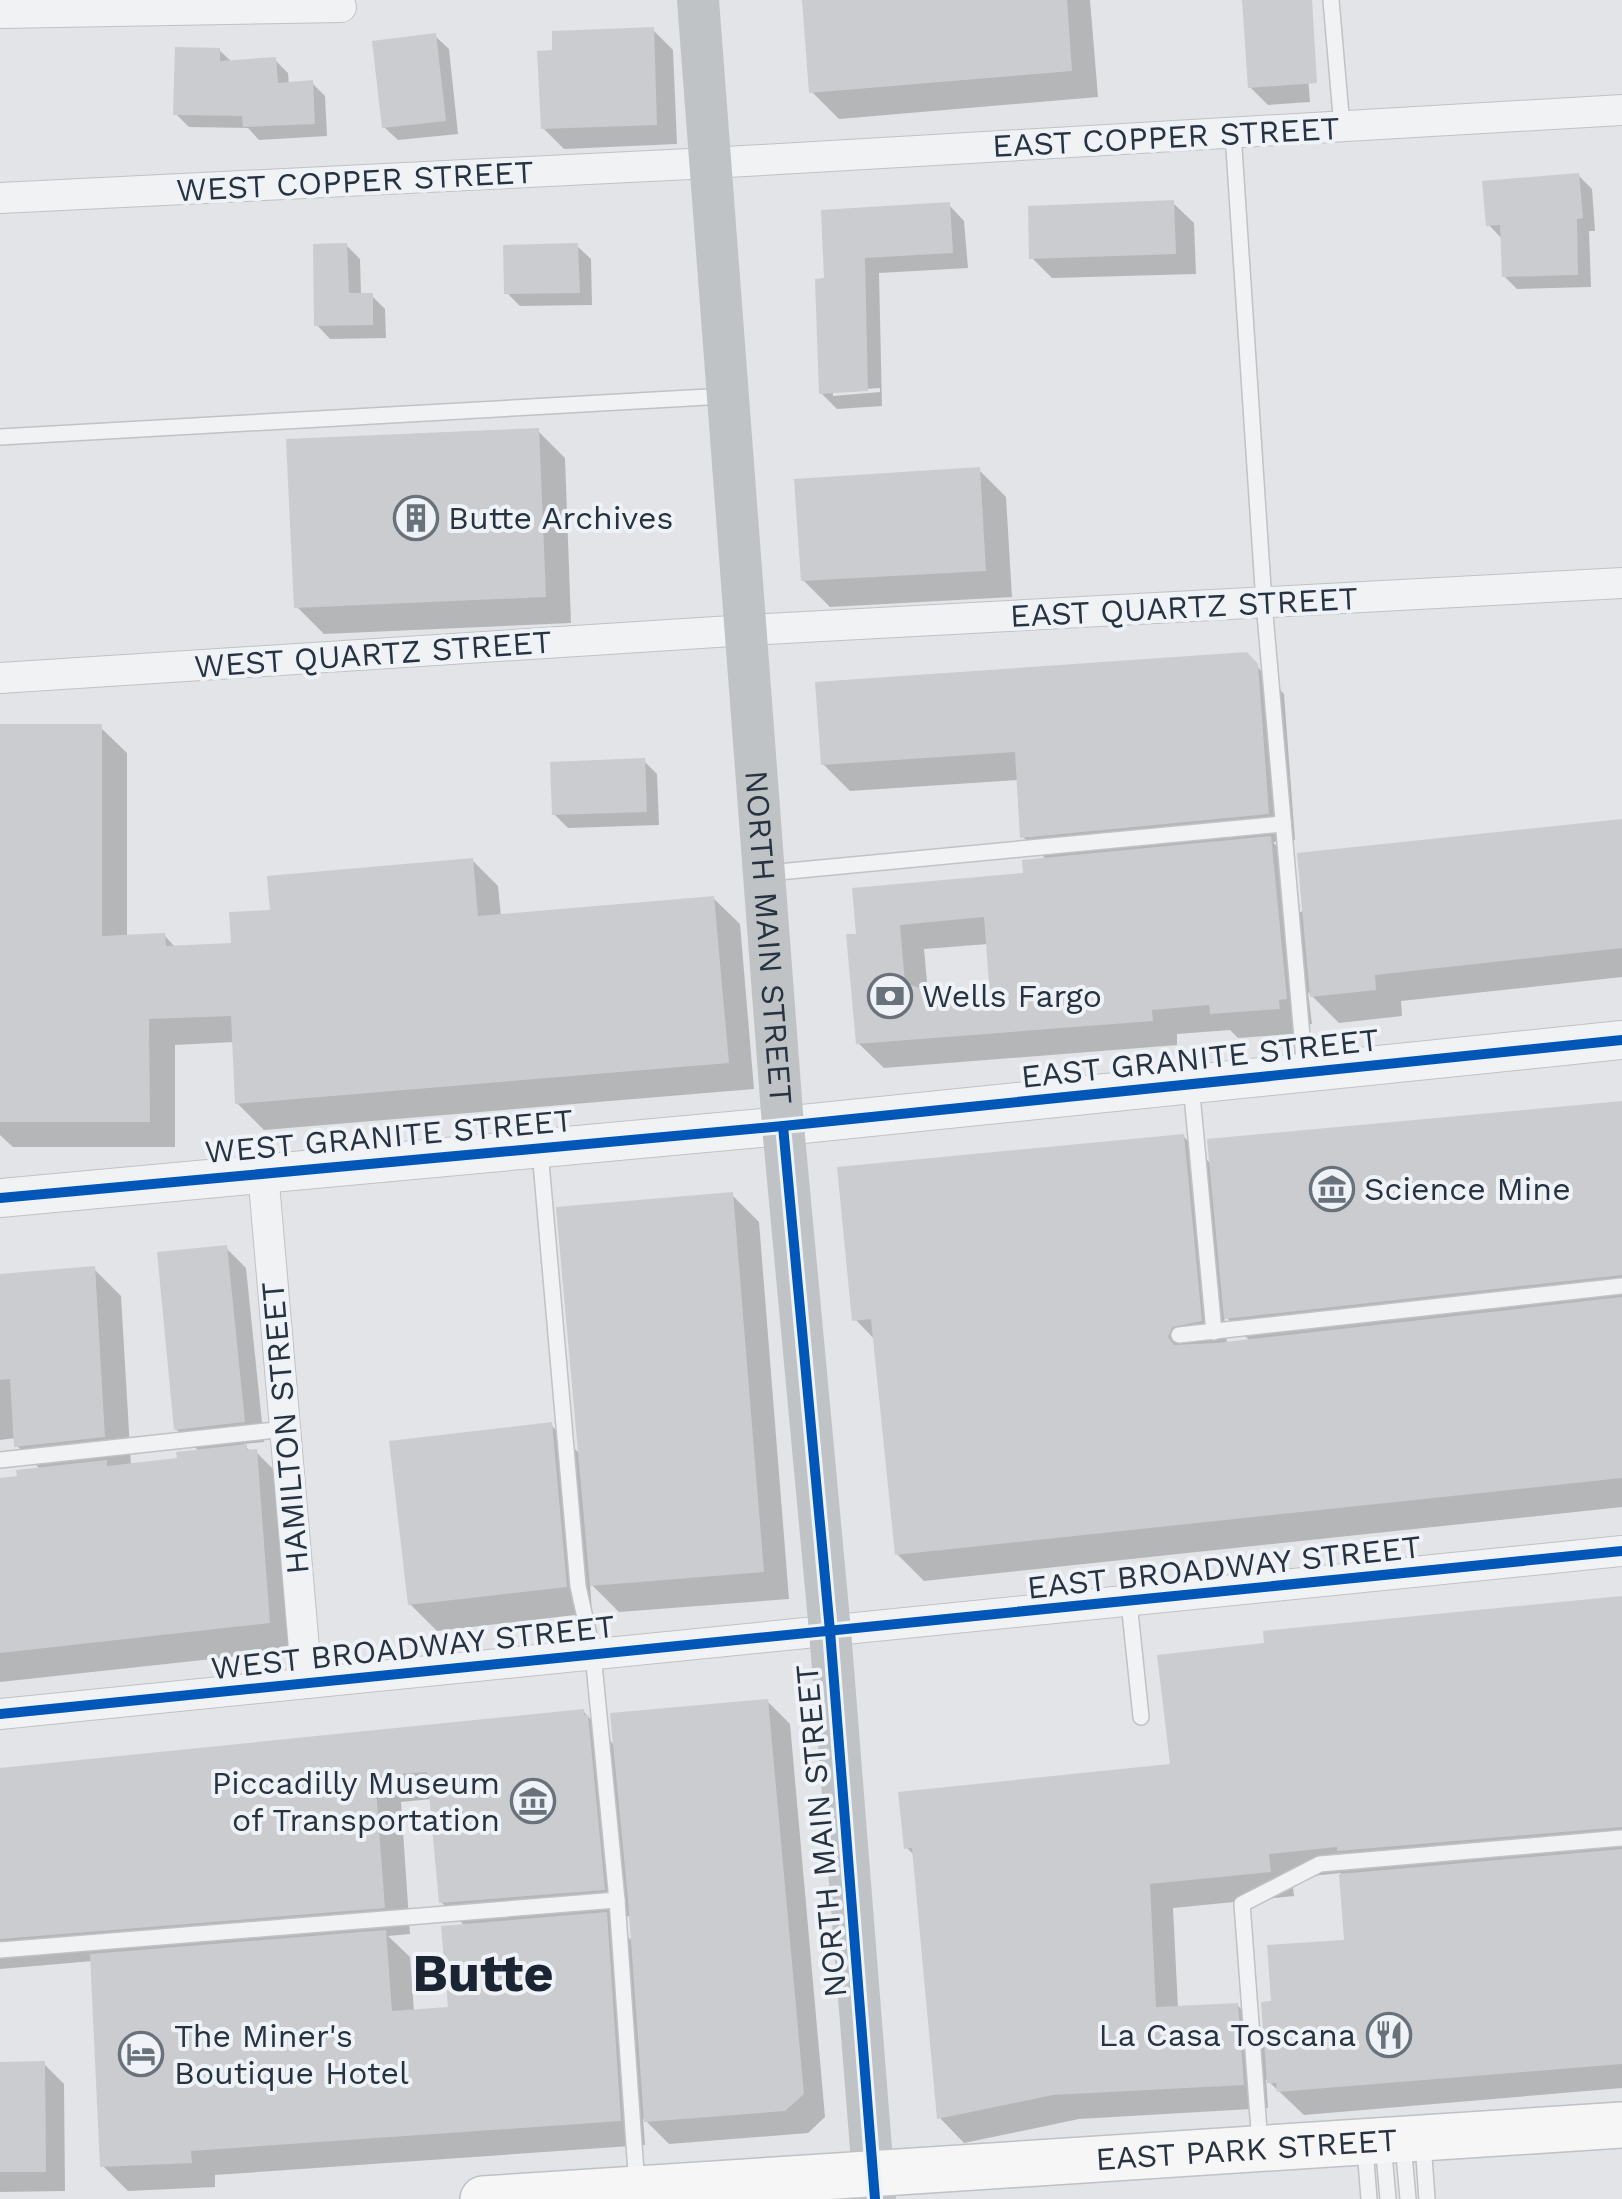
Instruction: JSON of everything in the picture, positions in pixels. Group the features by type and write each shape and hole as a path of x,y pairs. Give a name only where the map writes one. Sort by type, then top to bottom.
{"main road":[{"name":"NORTH MAIN STREET","path":"698,0 783,1126 830,1631 874,2186"},
{"name":"EAST PARK STREET","path":"484,2199 637,2189 874,2186 1260,2149 1622,2126"}],"street":[{"path":"0,13 341,6"},
{"name":"EAST COPPER STREET","path":"710,163 1622,110"},
{"name":"WEST COPPER STREET","path":"0,198 710,163"},
{"name":"EAST QUARTZ STREET","path":"747,630 1622,583"},
{"name":"WEST QUARTZ STREET","path":"0,678 747,630"},
{"name":"EAST GRANITE STREET","path":"783,1126 1622,1040"},
{"name":"WEST GRANITE STREET","path":"0,1198 783,1126"},
{"name":"HAMILTON STREET","path":"263,1172 307,1683"},
{"name":"EAST BROADWAY STREET","path":"830,1631 1622,1551"},
{"name":"WEST BROADWAY STREET","path":"0,1714 830,1631"}],"lane":[{"path":"1331,0 1342,127"},
{"path":"1233,133 1264,603 1306,1072"},
{"path":"0,437 728,396"},
{"path":"764,874 1282,824"},
{"path":"1191,1084 1214,1332"},
{"path":"540,1146 578,1586 594,1654 637,2189"},
{"path":"1179,1336 1622,1286"},
{"path":"0,1460 285,1429"},
{"path":"1129,1602 1141,1718"},
{"path":"1260,2149 1242,1904 1320,1864 1622,1838"},
{"path":"0,1950 616,1900"},
{"path":"1369,2199 1393,2140"},
{"path":"1388,2199 1393,2140"},
{"path":"1393,2140 1408,2199"},
{"path":"1393,2140 1427,2199"}],"building":[{"path":"802,0 1067,0 1072,71 809,93"},
{"path":"1242,0 1312,0 1317,83 1248,88"},
{"path":"654,27 657,125 541,129 537,51 552,50 552,31"},
{"path":"436,33 446,121 382,128 372,41"},
{"path":"175,47 220,48 220,61 276,57 278,83 313,80 315,124 243,127 242,116 173,115"},
{"path":"1579,173 1583,218 1577,219 1578,275 1502,277 1500,225 1486,226 1482,181"},
{"path":"1174,200 1176,254 1029,259 1028,206"},
{"path":"950,202 953,253 865,258 868,391 819,394 815,279 824,278 821,210"},
{"path":"347,243 349,293 373,293 373,325 314,326 313,244"},
{"path":"578,243 580,293 504,294 503,245"},
{"name":"Butte Archives","path":"539,428 546,597 294,608 286,439"},
{"path":"980,467 986,571 801,581 794,479"},
{"path":"1247,652 1258,664 1269,814 1020,838 1015,752 821,765 815,682"},
{"path":"0,724 102,724 102,936 165,933 166,946 231,943 229,912 270,910 267,876 473,858 478,916 714,896 729,1063 235,1104 231,1016 149,1019 150,1122 0,1122"},
{"path":"645,758 647,812 552,815 550,762"},
{"path":"1622,819 1622,948 1375,975 1376,990 1310,997 1297,853"},
{"path":"1271,836 1287,999 1279,1000 1280,1009 1210,1014 1209,1005 1152,1010 1153,1021 856,1044 846,934 856,934 852,888 1023,873 1022,860","holes":["984,917 991,1011 905,983 900,925"]},
{"path":"1622,1101 1622,1275 1224,1319 1207,1139"},
{"path":"1184,1134 1202,1321 1172,1327 1168,1337 1174,1345 1622,1297 1622,1478 895,1555 871,1319 852,1321 837,1167"},
{"path":"733,1192 764,1572 590,1586 556,1207"},
{"path":"227,1245 245,1422 174,1430 157,1252"},
{"path":"95,1266 105,1437 14,1447 10,1379 0,1380 0,1274"},
{"path":"552,1422 567,1587 408,1605 389,1441"},
{"path":"247,1444 247,1450 257,1449 270,1623 0,1653 0,1478 17,1476 16,1470 107,1460 107,1466 177,1458 176,1452"},
{"path":"1622,1596 1622,1827 1269,1854 1271,1872 1150,1884 1156,2007 1238,2003 1244,2085 1053,2095 937,2119 912,1848 904,1849 898,1792 1170,1764 1157,1655 1264,1643 1263,1631"},
{"path":"768,1699 804,2094 785,2111 644,2122 610,1713"},
{"path":"584,1709 584,1715 588,1715 605,1890 439,1903 427,1772 375,1776 385,1908 0,1939 0,1768"},
{"path":"1622,1849 1622,2064 1277,2092 1276,2083 1267,2083 1261,2002 1271,2001 1267,1945 1344,1940 1339,1874"},
{"path":"607,1912 621,2121 191,2151 192,2163 100,2167 90,1954 386,1930 392,2011 448,2007 441,1926"},
{"path":"45,2061 46,2172 0,2172 0,2062"}],"cycle path":[{"path":"0,1198 783,1126 1622,1040"},
{"path":"783,1126 830,1631 875,2199"},
{"path":"0,1714 1622,1551"}],"place":[{"name":"Butte Archives","path":"416,518"},
{"name":"Wells Fargo","path":"890,996"},
{"name":"Science Mine","path":"1332,1189"},
{"name":"Piccadilly Museum of Transportation","path":"533,1801"},
{"name":"La Casa Toscana","path":"1389,2035"},
{"name":"The Miner's Boutique Hotel","path":"141,2054"}],"district":[{"name":"Butte","path":"483,1973"}]}
